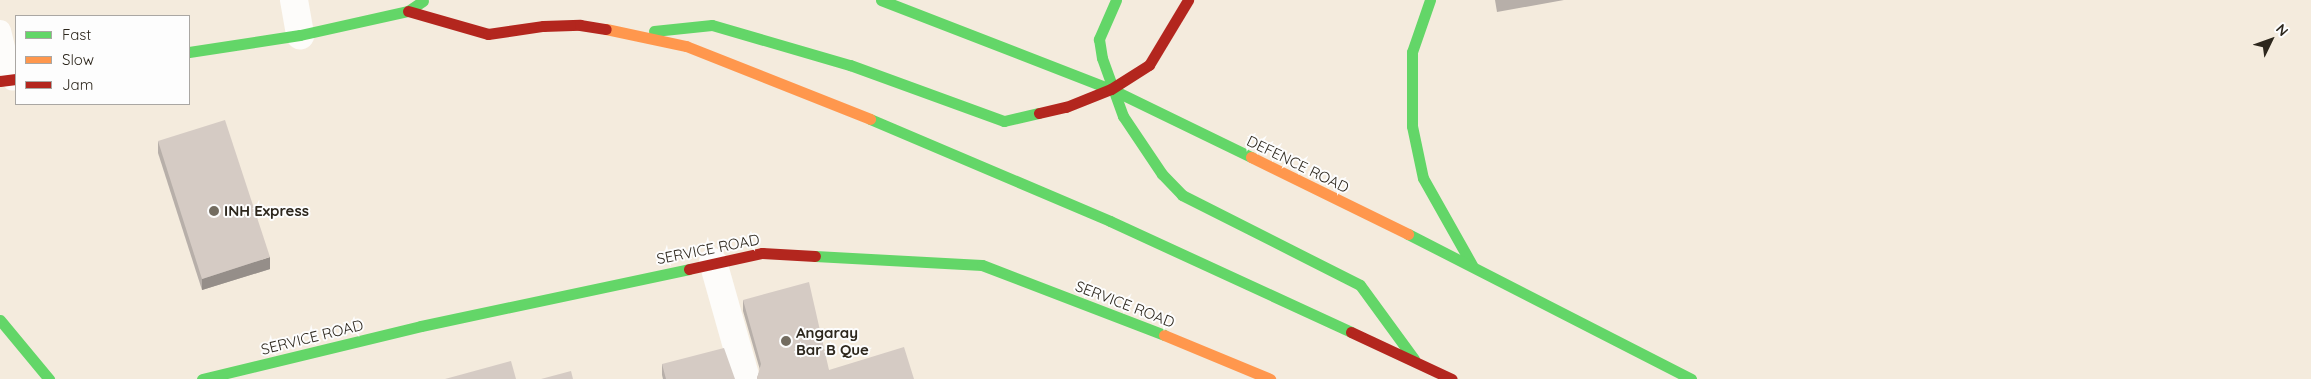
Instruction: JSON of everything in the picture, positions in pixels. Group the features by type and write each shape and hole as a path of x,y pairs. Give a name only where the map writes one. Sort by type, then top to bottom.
{"main road":[{"path":"190,52 300,35 408,11 424,0"},
{"name":"DEFENCE ROAD","path":"881,0 1111,89 1472,265 1691,379"},
{"path":"1116,0 1099,39 1111,89 1123,116 1145,150 1182,195 1360,285 1414,361"},
{"path":"638,33 712,25 850,65 1004,121 1044,114 1111,89 1149,65 1188,0"},
{"path":"1430,0 1412,52 1412,126 1423,178 1472,265"},
{"path":"408,11 488,34 542,26 580,26 638,33 686,46 868,118 1119,225 1452,379"},
{"name":"SERVICE ROAD","path":"202,379 421,326 762,253 982,265 1201,349 1270,379"},
{"path":"0,320 49,379"}],"street":[{"path":"294,0 300,35"},
{"path":"713,262 746,379"}],"lane":[{"path":"0,30 9,80"}],"building":[{"name":"INH Express","path":"225,120 270,257 202,279 158,141"},
{"name":"Angaray Bar B Que","path":"809,282 829,370 904,347 914,379 757,379 761,364 743,300"},
{"path":"724,348 735,379 666,379 662,364"},
{"path":"511,361 516,379 445,379"},
{"path":"571,371 573,379 541,379"}],"traffic: fast":[{"path":"881,0 1111,89 1251,157"},
{"path":"1116,0 1099,39 1102,58 1123,116 1162,174 1182,195 1360,285 1414,359"},
{"path":"1430,0 1412,52 1412,126 1423,178 1472,265"},
{"path":"190,52 300,35 408,11 423,1"},
{"path":"654,31 712,25 850,65 1004,121 1039,113"},
{"path":"870,119 1110,221 1351,332"},
{"path":"1408,234 1691,379"},
{"path":"815,256 982,265 1164,335"},
{"path":"202,379 421,326 689,269"},
{"path":"0,320 49,379"}],"traffic: slow":[{"path":"606,29 686,46 870,119"},
{"path":"1251,157 1408,234"},
{"path":"1164,335 1270,379"}],"traffic: jam":[{"path":"1039,113 1066,107 1111,89 1149,65 1188,0"},
{"path":"408,11 488,34 543,26 580,25 606,29"},
{"path":"0,81 15,79"},
{"path":"689,269 762,253 815,256"},
{"path":"1351,332 1452,379"}],"place":[{"name":"INH Express","path":"214,211"},
{"name":"Angaray Bar B Que","path":"786,341"}]}
